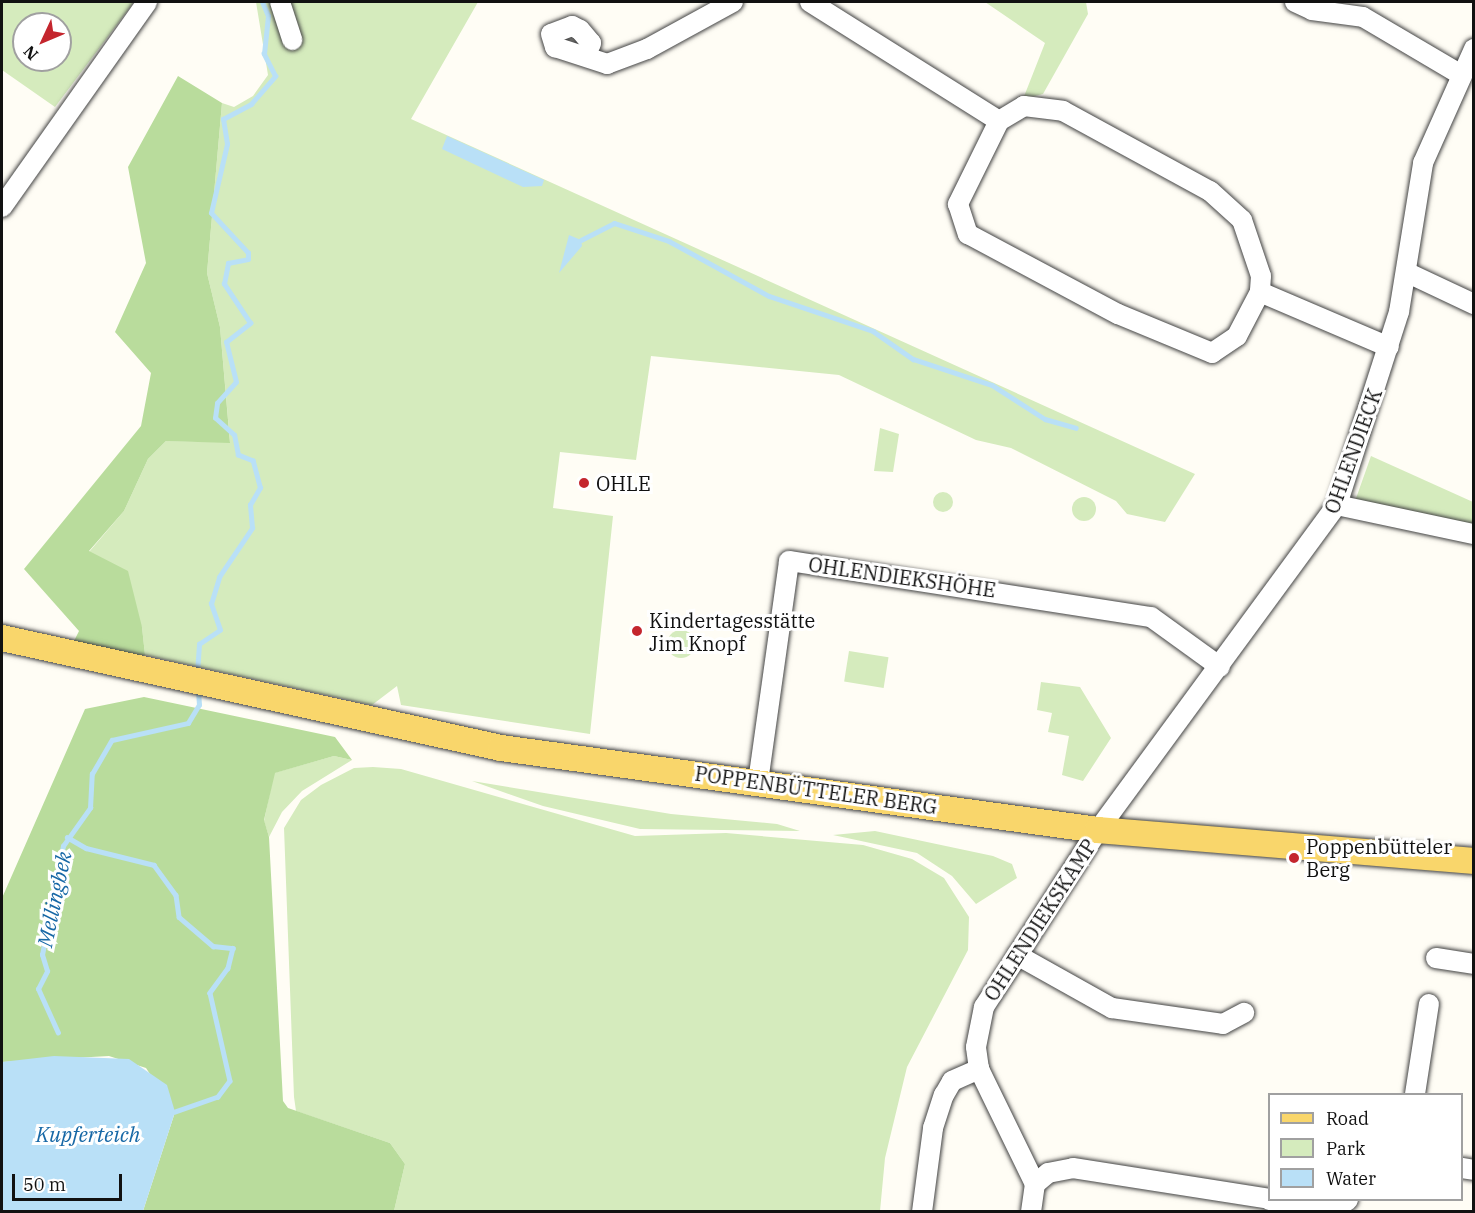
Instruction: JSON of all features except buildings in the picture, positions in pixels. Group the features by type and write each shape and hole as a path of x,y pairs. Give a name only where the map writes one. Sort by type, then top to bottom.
{"main road":[{"name":"POPPENBÜTTELER BERG","path":"2,638 236,692 501,748 1098,830 1473,861"}],"street":[{"path":"2,207 147,2"},
{"path":"280,2 292,40"},
{"path":"586,55 607,64 622,59 733,2"},
{"path":"810,2 999,121"},
{"path":"1295,2 1334,7 1363,16 1458,73"},
{"name":"OHLENDIECK","path":"1098,830 1337,505 1389,347 1408,273 1423,163 1458,73 1473,49"},
{"path":"1024,106 1063,111 1210,190 1242,220 1261,276 1260,292 1237,336 1212,353 1118,314 968,234 958,217 958,204 999,121 1024,106"},
{"path":"1408,273 1473,304"},
{"path":"1260,292 1389,347"},
{"path":"1337,505 1473,534"},
{"name":"OHLENDIEKSHÖHE","path":"758,782 789,561 1151,617 1220,667"},
{"name":"OHLENDIEKSKAMP","path":"1035,1184 979,1069 976,1047 984,1007 1098,830"},
{"path":"1017,955 1112,1008 1223,1024 1244,1013"},
{"path":"1436,958 1473,964"},
{"path":"1415,1093 1428,1004"},
{"path":"922,1212 933,1128 944,1095 952,1081 979,1069"},
{"path":"1031,1212 1035,1184 1048,1173 1073,1168 1268,1200"},
{"path":"1280,1201 1338,1207"}],"green space":[{"path":"2,2 134,2 55,107 2,70"},
{"path":"256,2 478,2 411,119 1195,474 1165,522 1127,514 1116,501 1011,448 976,440 839,375 651,356 636,460 560,452 553,508 613,516 590,734 401,705 397,686 372,705 145,655 142,627 89,552 124,511 148,459 166,441 230,442 220,327 207,273 222,103 234,107 253,96 268,75"},
{"path":"985,2 1086,2 1088,14 1043,94 1023,99 1045,43"},
{"path":"178,76 222,103 207,273 220,327 230,443 166,441 148,459 124,511 89,551 128,571 142,627 145,655 140,656 74,641 79,631 24,569 141,426 151,373 115,332 146,263 128,167"},
{"path":"880,428 899,434 893,472 874,471"},
{"path":"1371,456 1473,502 1473,529 1354,504"},
{"path":"943,492 950,495 953,502 950,509 943,512 936,509 933,502 936,495"},
{"path":"1084,497 1089,498 1095,504 1095,514 1089,520 1084,521 1079,520 1073,514 1072,509 1073,504 1079,498"},
{"path":"681,630 691,634 695,644 691,654 681,658 671,654 667,644 671,634"},
{"path":"849,651 889,657 884,688 844,682"},
{"path":"1041,682 1080,687 1111,738 1083,781 1062,775 1069,736 1048,732 1052,713 1037,710"},
{"path":"144,697 335,737 352,760 334,756 275,773 264,820 269,837 283,1101 288,1108 390,1143 405,1164 394,1211 143,1211 175,1112 146,1068 109,1056 2,1062 2,898 85,709"},
{"path":"334,756 352,760 302,791 282,812 269,837 264,821 274,773"},
{"path":"354,768 401,769 635,836 726,833 863,845 912,859 944,878 969,917 968,950 907,1067 885,1158 880,1211 394,1211 405,1164 390,1143 296,1111 294,1097 284,828 301,800 321,785"},
{"path":"472,781 671,814 777,824 800,831 640,829 543,806"},
{"path":"875,831 993,856 1012,864 1017,878 976,904 952,876 917,853 833,835"}],"water":[{"path":"447,136 544,180 542,186 523,187 442,149"},
{"path":"569,235 581,240 582,246 559,273"},
{"name":"Kupferteich","path":"54,1056 129,1059 167,1085 175,1112 143,1211 2,1211 2,1062"}],"waterway":[{"name":"Mellingbek","path":"197,673 199,644 220,630 211,604 219,577 252,528 250,505 260,488 253,461 238,455 234,435 215,418 217,403 236,382 226,342 250,323 224,284 228,263 248,259 248,253 211,213 227,144 223,119 251,104 275,76 264,54 268,16 262,2"},
{"path":"581,240 614,223 669,241 769,296 873,331 913,359 992,385 1045,419 1076,428"},
{"name":"Mellingbek","path":"58,1033 38,989 47,971 42,955 63,846 90,808 92,774 112,740 188,723 199,705 198,690"},
{"path":"67,837 86,848 154,865 176,895 179,917 213,946 233,948 228,968 210,993 230,1081 218,1097 175,1112"}],"place":[{"name":"OHLE","path":"584,483"},
{"name":"Kindertagesstätte Jim Knopf","path":"637,631"},
{"name":"Poppenbütteler Berg","path":"1294,858"}]}
